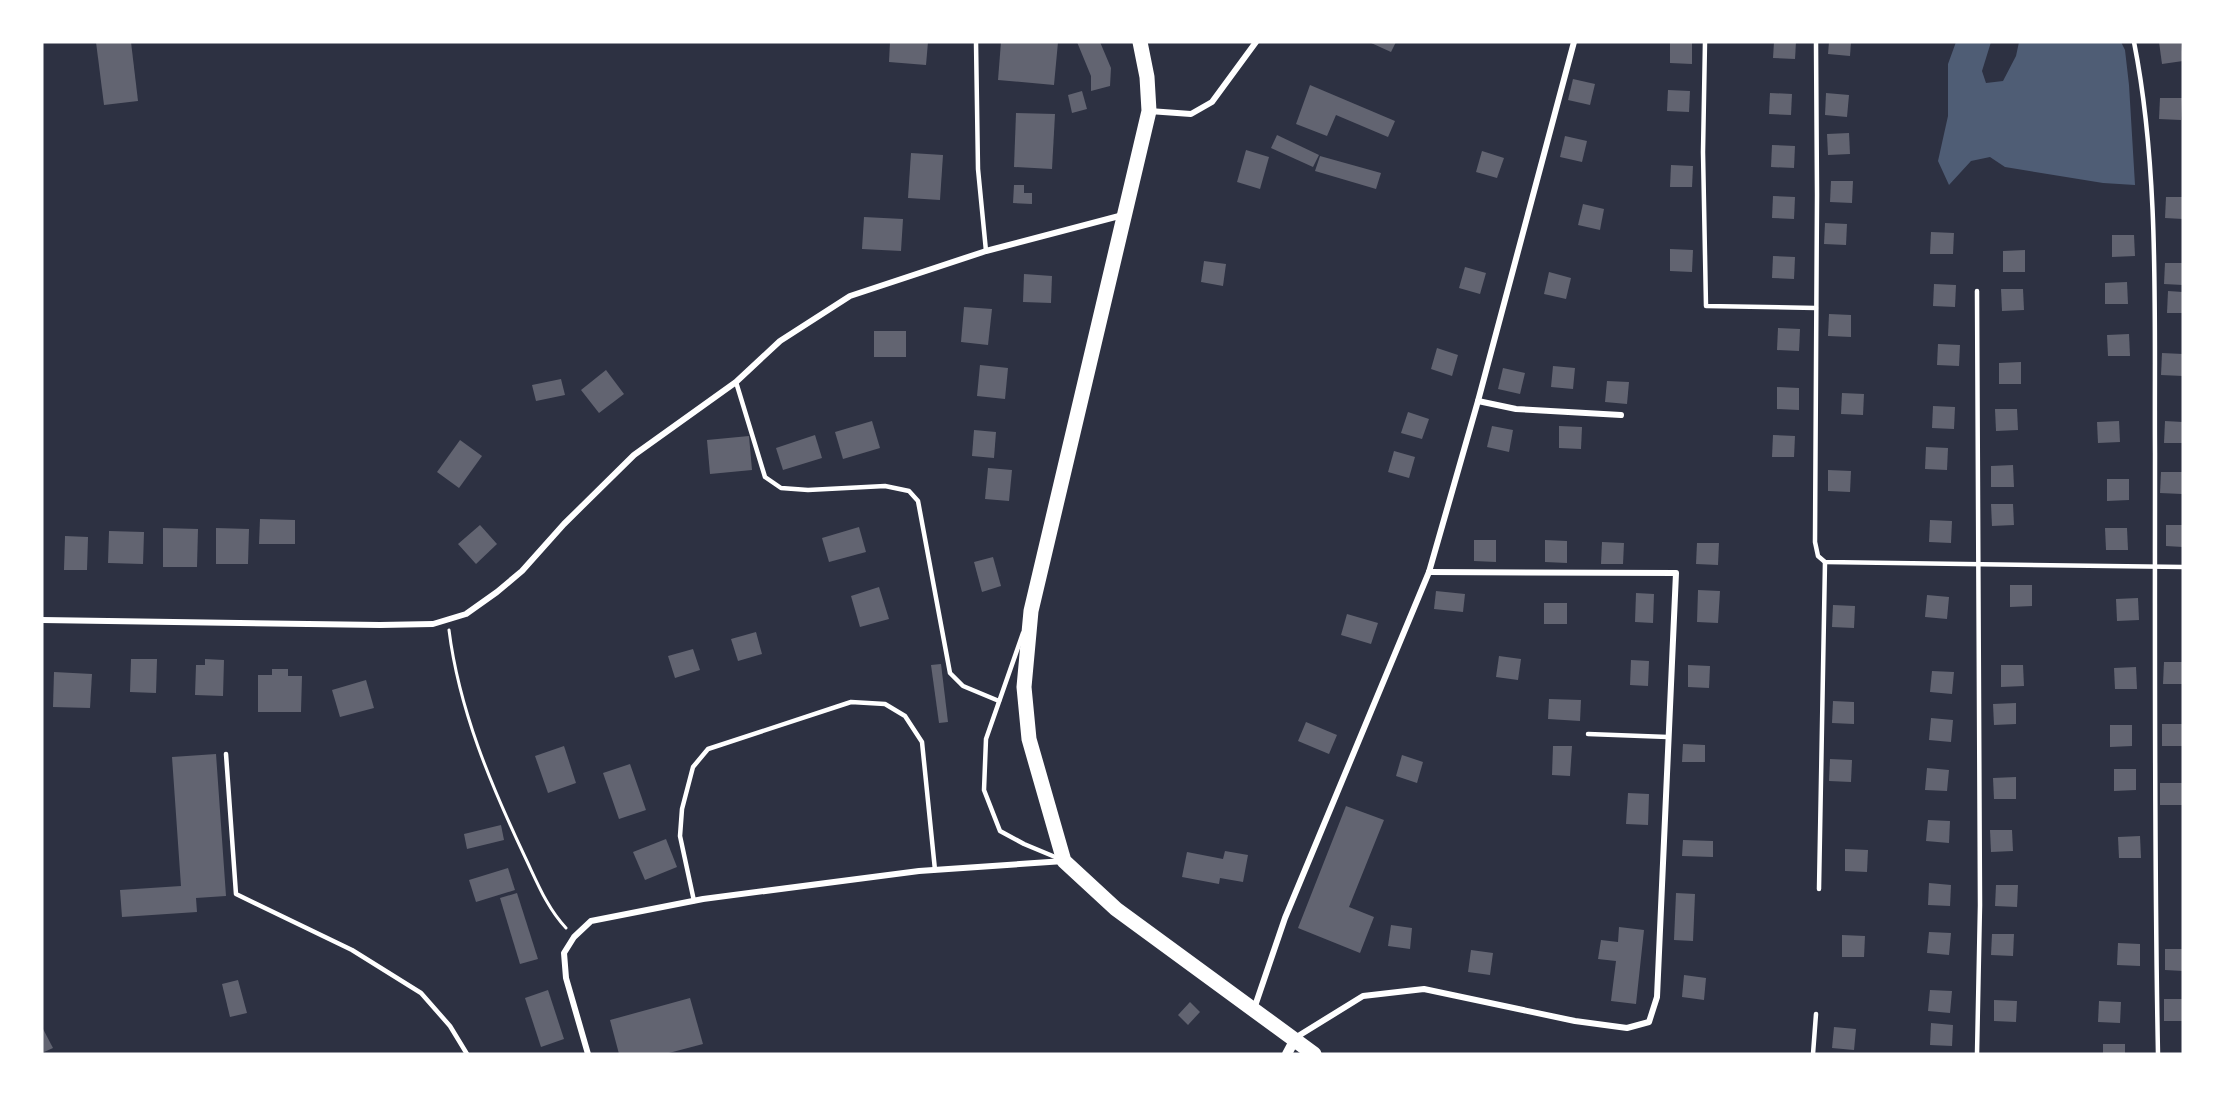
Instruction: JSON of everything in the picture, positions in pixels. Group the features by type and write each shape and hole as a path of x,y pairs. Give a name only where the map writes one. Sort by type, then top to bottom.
{"main road":[{"path":"1140,42 1147,77 1149,111 1031,611 1024,687 1029,739 1064,861 1116,909 1314,1054"}],"street":[{"path":"1149,111 1191,114 1212,102 1256,42"},
{"path":"1254,1010 1284,918 1429,572 1478,400 1574,42"},
{"path":"42,620 380,625 433,624 466,614 522,571 564,524 634,455 736,382 780,341 850,296 986,251 1125,215"},
{"path":"1478,400 1516,409 1620,415"},
{"path":"1287,1054 1295,1039 1363,996 1424,989 1575,1022 1627,1028 1649,1022 1657,997 1676,573 1429,572"},
{"path":"588,1054 566,978 564,953 574,937 591,921 694,901 935,870 1064,861"}],"lane":[{"path":"976,42 978,169 986,251"},
{"path":"1705,42 1703,152 1706,306 1816,308"},
{"path":"1816,42 1815,542 1818,556 1825,562 2183,567"},
{"path":"2134,42 2140,72 2151,188 2154,301 2155,902 2158,1054"},
{"path":"1977,291 1980,905 1977,1054"},
{"path":"736,382 765,477 781,488 808,490 885,486 909,490 918,501 950,673 963,686 999,701"},
{"path":"1819,889 1825,562"},
{"path":"1031,611 986,740 984,790 1000,831 1064,861"},
{"path":"694,901 680,836 682,809 693,767 708,749 851,702 885,704 905,717 922,742 935,870"},
{"path":"1588,734 1668,737"},
{"path":"226,754 236,894 352,950 421,993 450,1026 467,1054"},
{"path":"1813,1054 1816,1014"}],"path":[{"path":"447,620 453,666 470,725 513,829 552,913 574,937"}],"water":[{"path":"1956,42 1991,42 1982,71 1986,83 2003,81 2016,56 2019,42 2121,42 2125,50 2129,85 2135,185 2103,183 2005,167 1990,157 1971,161 1949,185 1938,161 1948,116 1948,64"}],"building":[{"path":"96,42 131,42 138,101 104,105"},
{"path":"890,42 928,42 926,65 889,62"},
{"path":"1001,42 1058,42 1054,85 998,80"},
{"path":"1077,42 1100,42 1111,68 1110,86 1091,91 1091,76"},
{"path":"1369,42 1396,42 1391,52"},
{"path":"1670,42 1692,42 1692,64 1670,63"},
{"path":"1774,42 1796,42 1795,59 1773,58"},
{"path":"1829,42 1851,42 1850,56 1828,54"},
{"path":"2159,42 2181,42 2183,61 2162,64"},
{"path":"1573,79 1595,84 1590,105 1568,100"},
{"path":"1310,85 1395,121 1388,137 1336,115 1327,136 1296,124"},
{"path":"1668,90 1690,91 1689,112 1667,111"},
{"path":"1082,91 1087,109 1072,113 1068,95"},
{"path":"1770,93 1792,94 1791,115 1769,114"},
{"path":"1826,93 1849,95 1847,117 1825,115"},
{"path":"2160,98 2182,98 2181,120 2159,119"},
{"path":"1016,113 1055,114 1052,169 1014,167"},
{"path":"1849,133 1850,154 1828,155 1827,134"},
{"path":"1277,135 1319,155 1313,167 1271,148"},
{"path":"1565,136 1587,141 1582,162 1560,157"},
{"path":"1772,145 1795,146 1794,168 1771,167"},
{"path":"1246,150 1269,157 1260,189 1237,182"},
{"path":"1482,151 1504,158 1497,178 1476,172"},
{"path":"911,153 943,155 940,200 908,198"},
{"path":"1320,156 1381,173 1376,189 1315,171"},
{"path":"1671,165 1693,166 1692,187 1670,187"},
{"path":"1831,181 1853,181 1852,203 1830,202"},
{"path":"1014,185 1024,185 1024,193 1032,193 1032,204 1013,203"},
{"path":"1773,196 1795,197 1794,219 1772,218"},
{"path":"2166,197 2183,197 2183,219 2165,218"},
{"path":"1583,204 1604,209 1600,230 1578,225"},
{"path":"864,217 903,219 901,251 862,249"},
{"path":"1825,223 1847,224 1846,245 1824,244"},
{"path":"1931,232 1954,233 1953,254 1930,254"},
{"path":"2112,235 2134,235 2135,256 2112,257"},
{"path":"1670,249 1693,250 1692,272 1670,271"},
{"path":"2025,250 2025,272 2003,272 2003,251"},
{"path":"1773,256 1795,257 1794,279 1772,278"},
{"path":"1204,261 1226,264 1223,286 1201,282"},
{"path":"2165,263 2183,263 2183,285 2164,284"},
{"path":"1465,267 1486,273 1480,294 1459,288"},
{"path":"1549,272 1571,278 1566,299 1544,294"},
{"path":"1024,274 1052,276 1051,303 1023,302"},
{"path":"2127,282 2128,304 2105,304 2105,283"},
{"path":"1934,284 1956,285 1955,307 1933,306"},
{"path":"2001,289 2023,289 2024,310 2002,311"},
{"path":"2168,291 2183,292 2183,313 2167,313"},
{"path":"964,307 992,309 988,345 961,342"},
{"path":"1829,314 1851,315 1851,337 1828,336"},
{"path":"1778,328 1800,329 1799,351 1777,350"},
{"path":"874,331 906,331 906,357 874,357"},
{"path":"2129,334 2130,356 2108,356 2107,335"},
{"path":"1938,344 1960,345 1959,366 1937,365"},
{"path":"1437,348 1458,355 1452,376 1431,369"},
{"path":"2162,353 2183,354 2183,376 2161,375"},
{"path":"2021,362 2021,384 1999,384 1999,363"},
{"path":"980,365 1008,368 1005,399 977,396"},
{"path":"1553,366 1575,368 1573,389 1551,387"},
{"path":"1503,368 1525,373 1520,394 1498,389"},
{"path":"606,370 624,394 599,413 581,390"},
{"path":"561,379 565,395 536,401 532,385"},
{"path":"1607,381 1629,382 1627,404 1605,402"},
{"path":"1777,387 1799,388 1799,410 1777,409"},
{"path":"1842,393 1864,394 1863,415 1841,414"},
{"path":"1933,406 1955,407 1954,429 1932,428"},
{"path":"1995,409 2017,409 2018,430 1996,431"},
{"path":"1408,412 1429,419 1422,439 1401,433"},
{"path":"872,421 880,448 843,459 835,432"},
{"path":"2119,421 2120,442 2098,443 2097,422"},
{"path":"2165,421 2183,422 2183,443 2164,443"},
{"path":"1492,426 1513,430 1509,452 1487,447"},
{"path":"1559,426 1582,427 1581,449 1559,448"},
{"path":"974,430 996,432 994,458 972,456"},
{"path":"815,435 822,458 783,470 776,448"},
{"path":"1773,435 1795,436 1794,457 1772,457"},
{"path":"749,436 752,470 710,474 707,440"},
{"path":"460,440 482,456 459,488 437,472"},
{"path":"1926,447 1948,448 1947,470 1925,469"},
{"path":"1394,451 1415,457 1409,478 1388,472"},
{"path":"2013,465 2014,487 1991,487 1991,466"},
{"path":"988,468 1012,470 1009,501 985,499"},
{"path":"1828,470 1851,471 1850,492 1828,491"},
{"path":"2161,472 2183,472 2182,494 2160,493"},
{"path":"2107,479 2129,479 2129,500 2107,501"},
{"path":"1991,504 2013,504 2014,525 1992,526"},
{"path":"260,519 295,520 295,544 259,544"},
{"path":"1930,520 1952,521 1951,543 1929,542"},
{"path":"480,525 497,544 476,564 458,544"},
{"path":"2166,525 2183,525 2183,547 2166,546"},
{"path":"859,527 866,552 829,562 822,538"},
{"path":"163,528 198,529 197,567 163,567"},
{"path":"216,528 249,529 248,564 216,564"},
{"path":"2105,528 2127,528 2128,550 2106,550"},
{"path":"109,531 144,532 143,564 108,563"},
{"path":"65,536 88,537 87,570 64,570"},
{"path":"1474,540 1496,540 1496,562 1474,561"},
{"path":"1545,540 1567,541 1567,563 1545,562"},
{"path":"1602,542 1624,543 1623,564 1601,564"},
{"path":"1697,543 1719,543 1718,565 1696,564"},
{"path":"993,557 1001,586 982,592 974,562"},
{"path":"2010,585 2032,585 2032,606 2010,607"},
{"path":"879,587 889,619 860,627 851,596"},
{"path":"1698,590 1720,591 1718,623 1697,622"},
{"path":"1436,591 1465,594 1463,612 1434,609"},
{"path":"1636,593 1654,594 1653,623 1635,622"},
{"path":"1927,595 1949,597 1947,619 1925,617"},
{"path":"2138,598 2139,620 2117,621 2116,599"},
{"path":"1544,603 1567,603 1567,624 1544,624"},
{"path":"1833,605 1855,606 1854,628 1832,627"},
{"path":"1347,614 1378,623 1371,644 1341,635"},
{"path":"756,632 762,654 738,661 731,639"},
{"path":"693,649 700,670 675,678 668,656"},
{"path":"1499,656 1521,659 1518,680 1496,677"},
{"path":"131,659 157,659 156,693 130,692"},
{"path":"205,659 224,660 223,696 195,695 196,665 205,665"},
{"path":"1631,660 1649,661 1648,686 1630,685"},
{"path":"2164,662 2183,662 2183,684 2163,684"},
{"path":"941,664 948,722 939,723 931,665"},
{"path":"1688,665 1710,666 1709,688 1688,687"},
{"path":"2001,665 2023,665 2024,686 2001,687"},
{"path":"2136,667 2137,689 2115,689 2114,668"},
{"path":"272,669 288,669 288,676 302,676 301,712 258,712 258,675 272,675"},
{"path":"1932,671 1954,672 1952,694 1930,692"},
{"path":"54,672 92,674 90,708 53,707"},
{"path":"366,680 374,708 340,717 332,690"},
{"path":"1549,699 1581,700 1580,721 1548,719"},
{"path":"1833,701 1854,702 1854,724 1832,723"},
{"path":"2016,703 2016,724 1994,725 1993,704"},
{"path":"1931,718 1953,720 1951,742 1929,740"},
{"path":"1306,722 1337,735 1329,754 1298,741"},
{"path":"2162,724 2183,724 2183,746 2162,746"},
{"path":"2110,725 2132,725 2132,746 2110,747"},
{"path":"1683,744 1705,745 1705,762 1682,762"},
{"path":"564,746 576,783 548,793 535,756"},
{"path":"1553,746 1572,746 1570,776 1552,775"},
{"path":"216,754 226,896 196,898 197,912 122,917 120,890 181,886 172,757"},
{"path":"1402,755 1423,762 1417,783 1396,776"},
{"path":"1830,759 1852,760 1851,782 1829,781"},
{"path":"630,764 646,810 619,819 603,773"},
{"path":"1927,768 1949,770 1947,791 1925,790"},
{"path":"2114,769 2136,769 2136,790 2114,791"},
{"path":"2016,777 2016,799 1994,799 1993,778"},
{"path":"2160,783 2183,783 2182,805 2160,805"},
{"path":"1628,793 1649,794 1648,825 1626,824"},
{"path":"1346,806 1384,820 1349,907 1374,917 1360,953 1298,928"},
{"path":"1928,820 1950,821 1949,843 1926,841"},
{"path":"501,825 504,840 467,849 464,834"},
{"path":"1990,830 2012,830 2013,851 1991,852"},
{"path":"2140,836 2141,858 2119,858 2118,837"},
{"path":"666,839 677,867 645,880 633,852"},
{"path":"1683,840 1713,841 1713,857 1682,856"},
{"path":"1845,849 1868,850 1867,872 1845,871"},
{"path":"1225,851 1248,855 1243,882 1220,878 1219,884 1182,877 1187,852 1223,859"},
{"path":"508,868 515,890 476,902 469,880"},
{"path":"1929,883 1951,885 1950,906 1928,905"},
{"path":"1996,885 2018,885 2017,907 1995,906"},
{"path":"517,893 538,959 520,964 500,898"},
{"path":"1676,893 1695,894 1693,941 1674,940"},
{"path":"1391,925 1412,928 1410,949 1388,946"},
{"path":"1619,927 1644,930 1636,1004 1611,1001 1616,961 1598,959 1601,940 1618,942"},
{"path":"1929,932 1951,933 1949,955 1927,953"},
{"path":"1992,934 2014,934 2013,956 1991,955"},
{"path":"1842,935 1865,936 1864,957 1842,957"},
{"path":"2118,943 2140,944 2140,966 2117,965"},
{"path":"2165,949 2183,949 2183,971 2165,970"},
{"path":"1471,950 1493,953 1490,975 1468,972"},
{"path":"1684,975 1706,978 1704,1000 1682,997"},
{"path":"238,980 247,1013 230,1017 222,984"},
{"path":"548,990 564,1039 541,1047 525,998"},
{"path":"1930,990 1952,991 1950,1013 1928,1011"},
{"path":"690,998 703,1044 665,1054 619,1054 610,1020"},
{"path":"2164,999 2183,999 2183,1021 2164,1021"},
{"path":"1994,1000 2017,1001 2016,1022 1994,1021"},
{"path":"2099,1001 2121,1002 2120,1023 2098,1022"},
{"path":"1190,1002 1200,1012 1188,1025 1178,1015"},
{"path":"1931,1023 1953,1025 1952,1046 1930,1045"},
{"path":"42,1027 53,1048 42,1053"},
{"path":"1834,1027 1856,1029 1854,1050 1832,1048"},
{"path":"2103,1044 2125,1044 2125,1054 2103,1054"}]}
